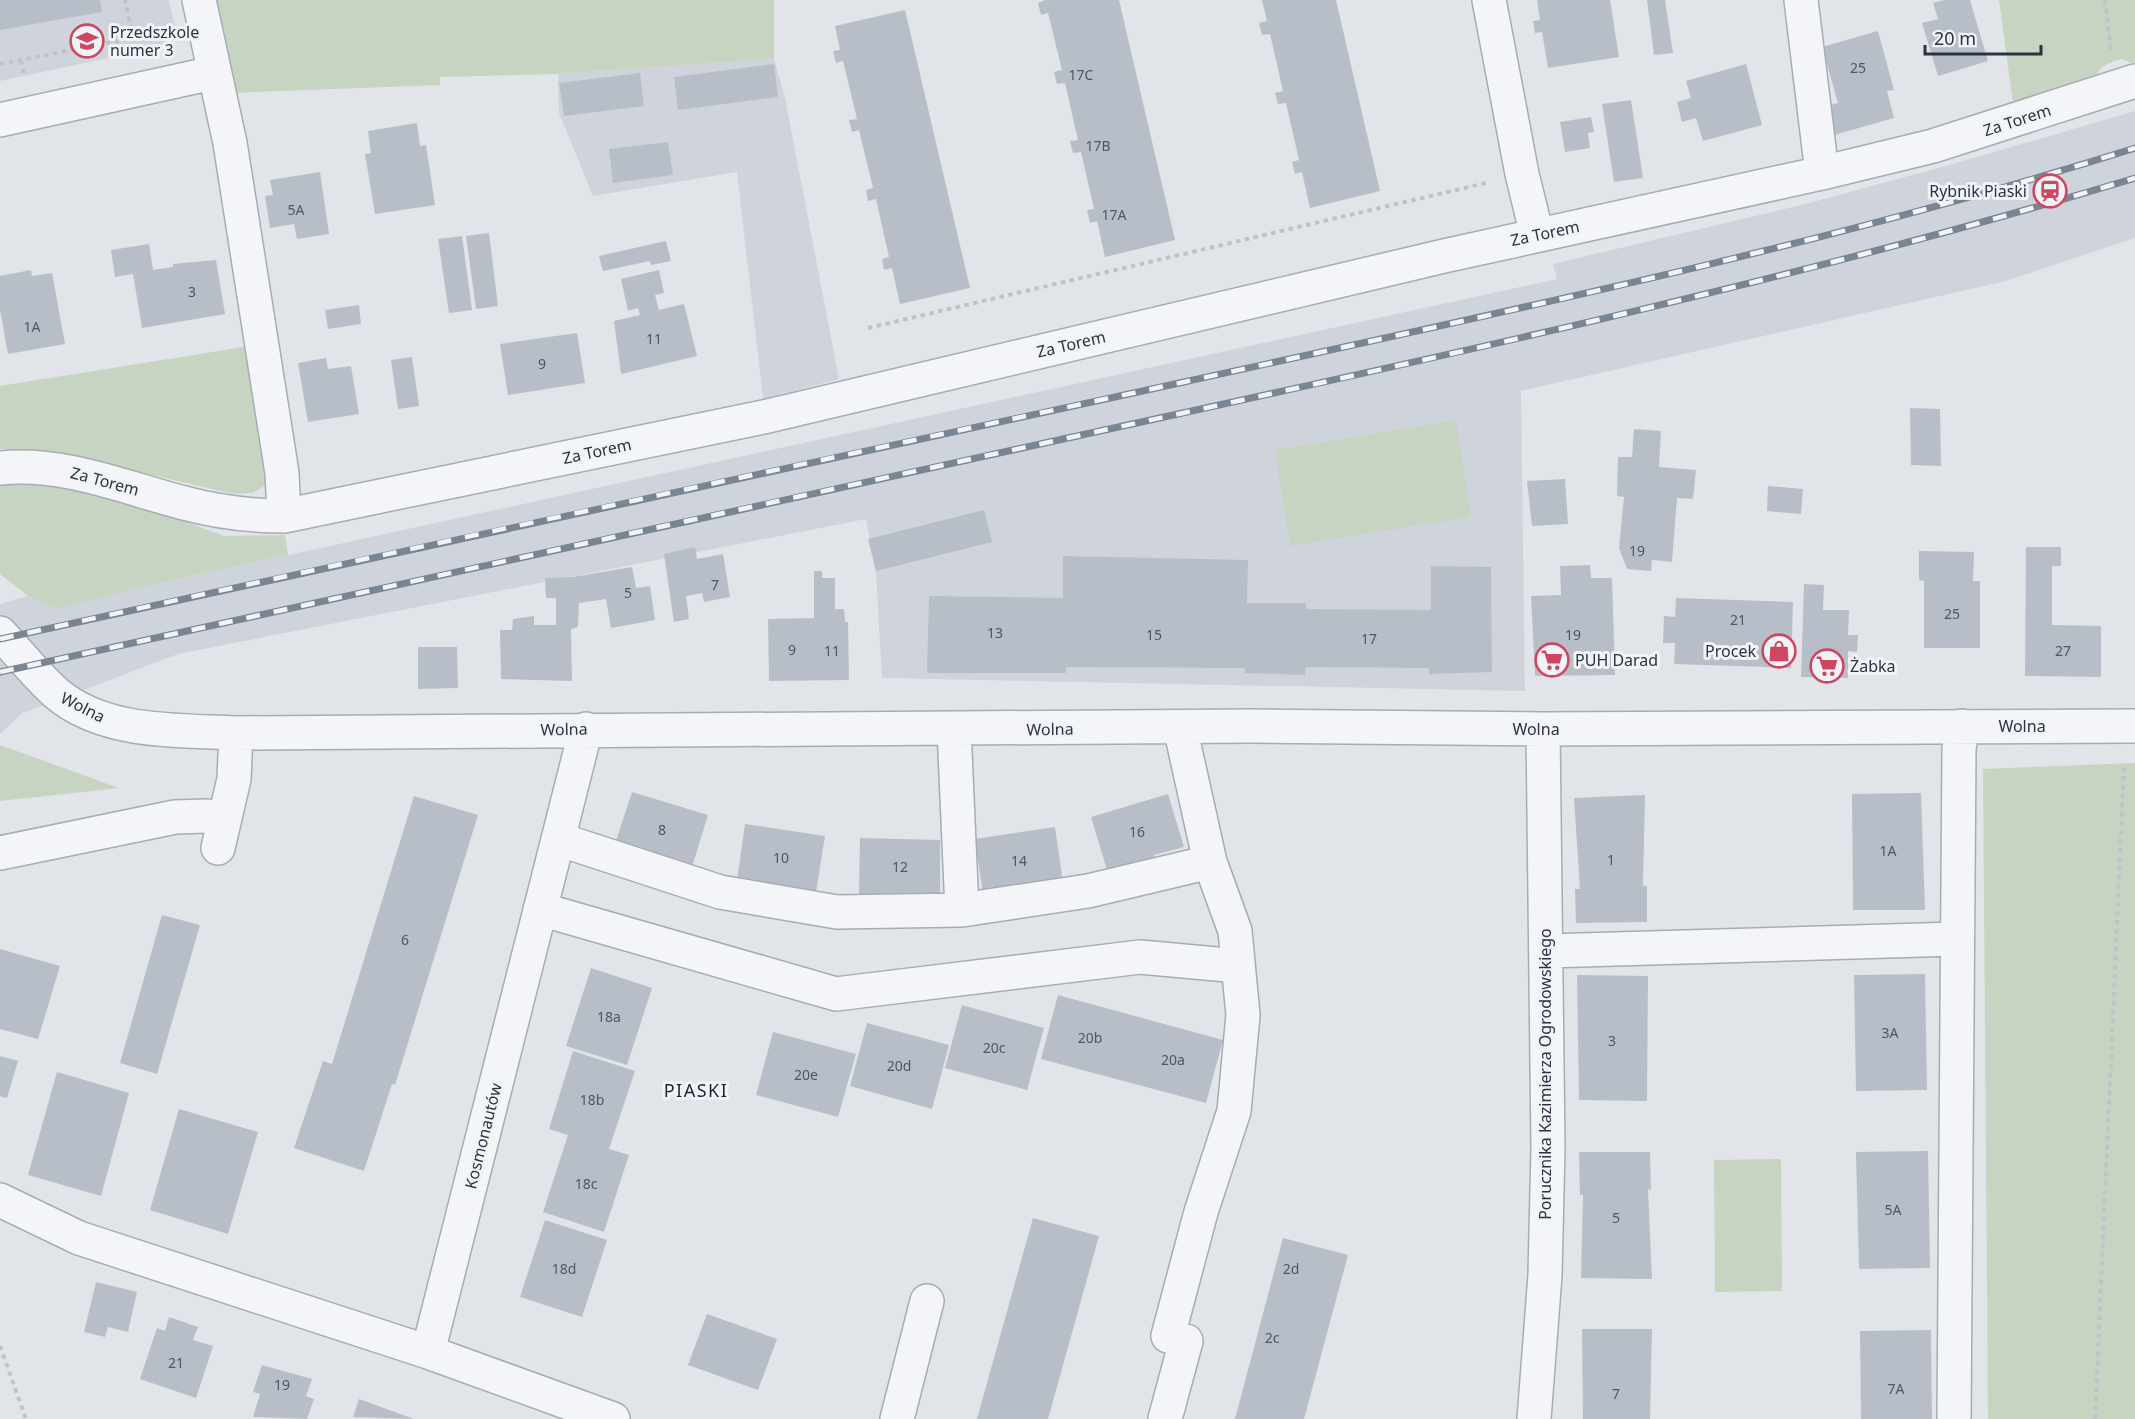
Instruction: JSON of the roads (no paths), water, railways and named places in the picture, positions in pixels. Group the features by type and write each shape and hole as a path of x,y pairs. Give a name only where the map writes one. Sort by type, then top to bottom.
{"street":[{"path":"199,0 230,143 282,473 284,516"},
{"path":"1489,0 1522,174 1537,235"},
{"path":"1801,0 1822,173"},
{"path":"0,120 213,73"},
{"name":"Za Torem","path":"0,468 54,468 84,473 225,512 284,516 768,416 1537,235 1822,173 1933,146 2127,84"},
{"name":"Wolna","path":"0,633 55,692 69,703 100,718 155,728 236,733 344,734 586,729 1180,727 1543,729 2135,726"},
{"path":"1954,1419 1956,939 1959,749 1962,726"},
{"path":"1164,1419 1186,1341 1168,1336 1202,1212 1234,1111 1243,1015 1235,931 1210,862 1180,727"},
{"name":"Kosmonautów","path":"428,1352 586,729"},
{"path":"954,729 962,910"},
{"name":"Porucznika Kazimierza Ogrodowskiego","path":"1534,1419 1545,1252 1548,1148 1543,729"},
{"path":"0,853 175,817 208,816 221,834 234,779 236,733"},
{"path":"558,839 720,892 837,912 962,910 1088,891 1210,862"},
{"path":"540,909 836,994 1140,957 1238,966"},
{"path":"1546,951 1956,939"},
{"path":"0,1200 79,1238 428,1352 613,1419"},
{"path":"897,1419 927,1301"}],"railway":[{"path":"0,639 1662,276 1900,216 2135,148"},
{"path":"0,672 1326,382 1597,320 1867,253 2135,178"}],"place":[{"name":"Przedszkole numer 3","path":"87,41"},
{"name":"Rybnik Piaski","path":"2050,191"},
{"name":"Procek","path":"1779,651"},
{"name":"PUH Darad","path":"1552,660"},
{"name":"Żabka","path":"1827,666"}],"district":[{"name":"PIASKI","path":"696,1091"}]}
